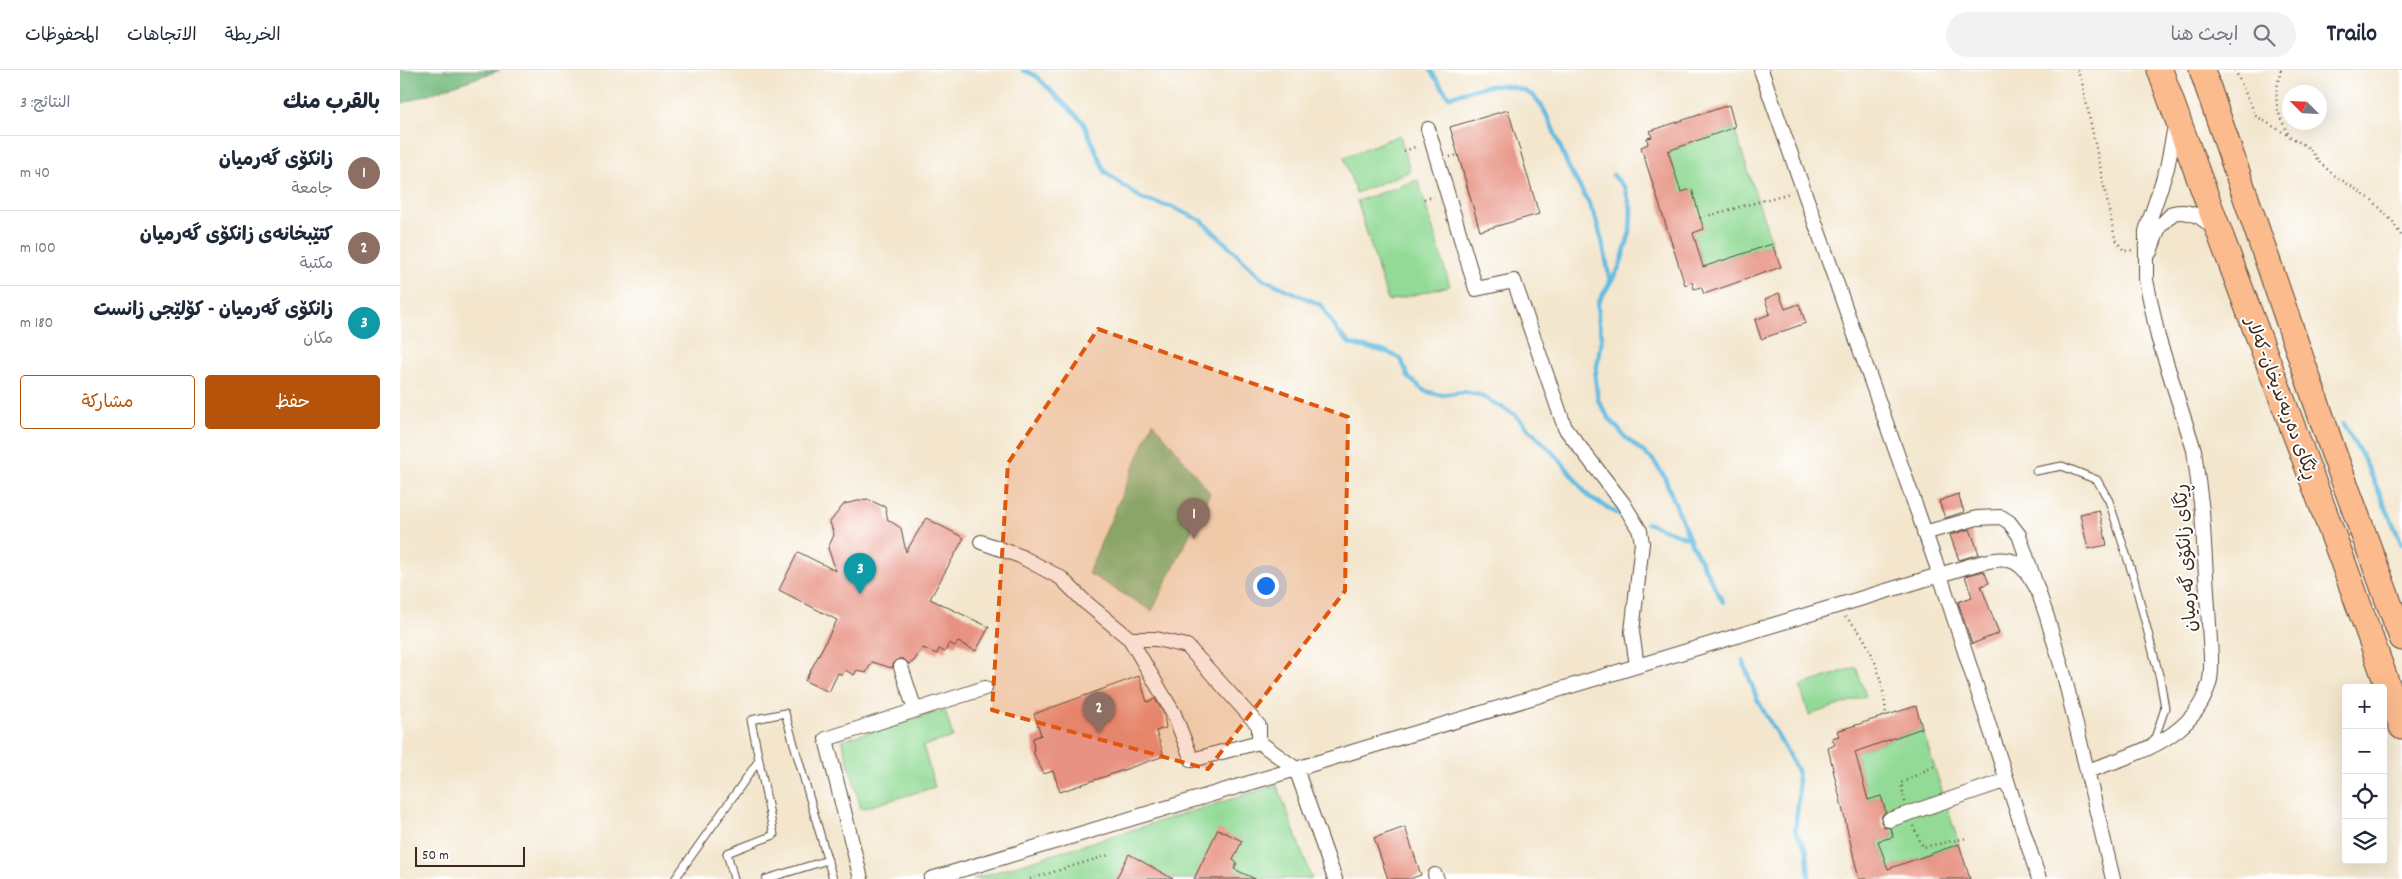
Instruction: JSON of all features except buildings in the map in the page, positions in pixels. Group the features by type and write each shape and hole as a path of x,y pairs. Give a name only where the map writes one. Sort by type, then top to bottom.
{"highway":[{"name":"ڕێگای دەربەندیخان-کەلار","path":"2160,70 2219,234 2352,582 2402,726"},
{"name":"ڕێگای دەربەندیخان-کەلار","path":"2202,70 2334,454 2402,638"}],"street":[{"path":"1761,70 1940,575 2039,879"},
{"path":"2146,280 2146,237 2174,139 2175,112"},
{"path":"1428,129 1476,289 1514,281 1565,428 1623,503 1640,531 1642,543 1632,632 1637,666"},
{"path":"2146,280 2148,260 2155,238 2159,227 2169,215 2180,212 2194,214 2206,221 2219,234"},
{"name":"ڕێگای زانکۆی گەرمیان","path":"2088,771 2152,747 2172,735 2199,706 2208,688 2211,657 2202,511 2194,450 2158,336 2146,280"},
{"path":"1924,532 1977,518 2001,518 2010,522 2019,535 2064,675 2113,879"},
{"path":"980,542 1020,556 1061,578 1084,601 1130,638 1174,714 1192,760 1259,742"},
{"path":"931,879 1832,607 1998,559 2012,560 2025,568 2037,589"},
{"path":"1130,638 1156,639 1187,646 1259,726 1259,742"},
{"path":"901,667 915,710"},
{"path":"862,879 826,739 985,688"},
{"path":"1259,742 1296,769 1335,879"},
{"path":"1889,820 2007,780"}],"lane":[{"path":"2036,471 2062,466 2097,480 2109,501 2134,579 2160,679 2165,708 2152,747"},
{"path":"734,879 727,854 774,835 751,720 785,713 833,879"},
{"path":"675,879 759,760"},
{"path":"766,879 828,860"}],"path":[{"path":"2077,70 2082,82 2115,238 2119,247 2124,251 2130,251 2137,248 2146,237"},
{"path":"2235,70 2256,116 2309,148 2320,163 2372,200 2393,222 2402,237"},
{"path":"2282,70 2275,93 2276,109 2291,138"},
{"path":"1700,218 1803,189"},
{"path":"1832,607 1854,624 1866,643 1885,697 1886,715"},
{"path":"1031,879 1109,855"}],"highlighted area":[{"path":"1098,329 1348,417 1345,591 1208,769 992,710 1008,463"}],"green space":[{"path":"400,70 500,70 400,104"},
{"path":"1734,128 1772,244 1703,266 1668,151"},
{"path":"1400,135 1410,171 1356,193 1344,157"},
{"path":"1418,180 1450,286 1388,301 1357,201"},
{"path":"1153,422 1210,493 1152,611 1088,573"},
{"path":"1856,667 1866,696 1809,715 1800,686"},
{"path":"945,710 953,737 923,746 935,787 861,809 842,740"},
{"path":"1922,728 1959,844 1888,869 1878,841 1893,837 1881,796 1868,800 1855,752"},
{"path":"1277,785 1312,879 973,879"}],"waterway":[{"path":"1023,70 1036,76 1083,122 1105,172 1142,199 1172,207 1202,221 1263,279 1321,305 1338,332 1350,344 1387,352 1401,359 1409,378 1425,391 1440,395 1463,392 1479,395 1514,414 1560,460 1588,496 1623,517"},
{"path":"1430,70 1449,97 1480,87 1501,86 1522,90 1537,100 1548,117 1568,166 1595,217 1610,283"},
{"path":"1613,175 1625,188 1631,209 1630,232 1620,266 1598,303 1598,321 1602,336 1595,377 1598,400 1608,417 1625,437 1653,460 1664,476 1692,545 1723,602"},
{"path":"2343,424 2364,459 2402,544"},
{"path":"1647,523 1688,538"},
{"path":"1743,661 1757,699 1797,770 1799,793 1795,830 1807,851 1809,879"}],"place":[{"name":"زانکۆی گەرمیان","path":"1194,539"},
{"name":"زانکۆی گەرمیان - کۆلێجی زانست","path":"860,594"},
{"name":"کتێبخانەی زانکۆی گەرمیان","path":"1099,733"}]}
